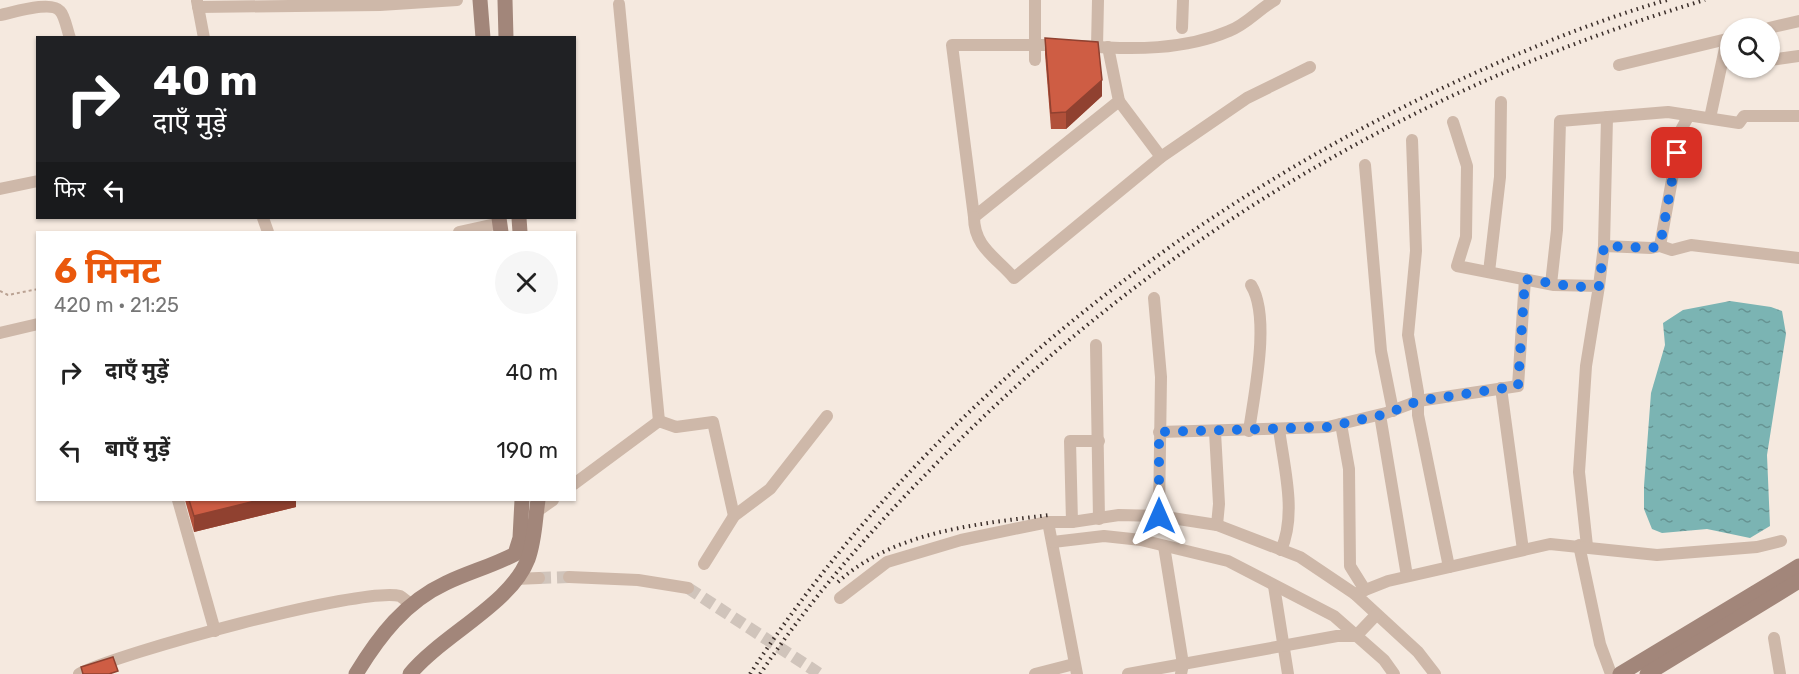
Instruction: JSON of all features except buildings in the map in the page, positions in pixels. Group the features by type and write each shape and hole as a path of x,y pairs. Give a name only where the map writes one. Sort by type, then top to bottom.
{"street":[{"path":"204,36 197,4 380,4 457,0"},
{"path":"480,0 483,36"},
{"path":"506,0 506,36"},
{"path":"1035,0 1035,60"},
{"path":"1098,0 1102,47 1119,101 1161,157"},
{"path":"1182,28 1183,0"},
{"path":"1268,2 1232,31 1196,42 1149,47 1035,43 952,45 974,217 974,233 983,248 1014,278 1161,157 1247,98 1310,67"},
{"path":"619,4 659,421"},
{"path":"0,15 41,6 55,8 60,11 69,36"},
{"path":"1780,25 1799,21"},
{"path":"1618,64 1720,40"},
{"path":"1780,59 1799,56"},
{"path":"1710,118 1720,76"},
{"path":"974,217 1119,101"},
{"path":"1489,272 1496,229 1500,177 1501,102"},
{"path":"1551,284 1557,230 1560,121 1668,112 1739,123 1744,116 1799,116"},
{"path":"1660,246 1681,130 1689,115"},
{"path":"1607,117 1604,246 1586,366 1579,472 1583,546 1600,644 1611,674"},
{"path":"1454,122 1467,166 1466,237 1457,266 1551,284 1599,286"},
{"path":"1413,140 1416,251 1408,335 1418,415 1449,567"},
{"path":"1365,165 1381,351 1392,411"},
{"path":"0,189 36,181"},
{"path":"464,231 500,224"},
{"path":"1604,246 1651,248 1660,246 1672,250 1691,245 1799,258"},
{"path":"1159,432 1249,431 1341,424 1380,415 1418,401 1518,386 1525,279"},
{"path":"1249,431 1258,372 1261,311 1251,285"},
{"path":"1154,298 1161,377 1159,516"},
{"path":"0,333 36,324"},
{"path":"1096,345 1099,519"},
{"path":"1501,388 1523,550"},
{"path":"1380,415 1407,576"},
{"path":"704,564 734,516 770,489 826,416"},
{"path":"576,483 659,421"},
{"path":"659,421 676,427 713,422 734,516"},
{"path":"1341,424 1349,469 1350,566 1360,592 1376,615 1418,652 1435,674"},
{"path":"1279,429 1288,507 1287,538 1281,550"},
{"path":"1215,432 1219,504 1217,525"},
{"path":"1072,522 1070,441 1099,441"},
{"path":"178,501 214,632"},
{"path":"521,557 522,501"},
{"path":"410,674 435,648 509,588 515,579 537,506"},
{"path":"840,598 887,562 961,540 1048,522 1072,522 1119,515 1159,516 1217,525 1300,557 1336,581 1360,592 1407,576 1550,544 1657,555 1757,547 1781,541"},
{"path":"1035,674 1075,669 1048,522"},
{"path":"1053,542 1104,536 1164,546 1228,561 1335,616 1384,660 1394,674"},
{"path":"1164,546 1182,669"},
{"path":"356,674 386,629 411,604 446,583 521,557"},
{"path":"1336,581 1350,566"},
{"path":"1620,674 1799,566"},
{"path":"569,577 638,580 688,588"},
{"path":"515,579 538,578"},
{"path":"1647,674 1799,581"},
{"path":"1274,586 1288,674"},
{"path":"79,674 143,650 330,604 379,596 400,596 411,604"},
{"path":"1128,674 1182,669 1282,646 1337,636 1356,636 1376,615"},
{"path":"1774,638 1780,674"}],"path":[{"path":"0,291 8,295 36,289"}],"water":[{"path":"1730,301 1771,307 1782,311 1786,334 1767,455 1770,526 1750,538 1707,529 1662,533 1652,529 1644,509 1644,486 1651,393 1665,345 1663,323 1683,310"}],"tunnel":[{"path":"539,578 569,577"},
{"path":"688,588 820,674"}],"railway":[{"path":"750,674 815,582 888,496 967,414 1053,337 1143,266 1237,202 1334,144 1434,92 1549,41 1667,0"},
{"path":"760,674 841,567 931,469 1014,388 1101,314 1192,246 1287,184 1386,128 1489,79 1595,36 1705,0"},
{"path":"838,582 860,565 885,551 911,541 966,527 1049,515"}],"route":[{"path":"1159,516 1159,432 1198,433 1328,427 1386,414 1418,401 1518,386 1525,279 1575,287 1599,286 1604,246 1651,248 1660,246 1677,153"}]}
